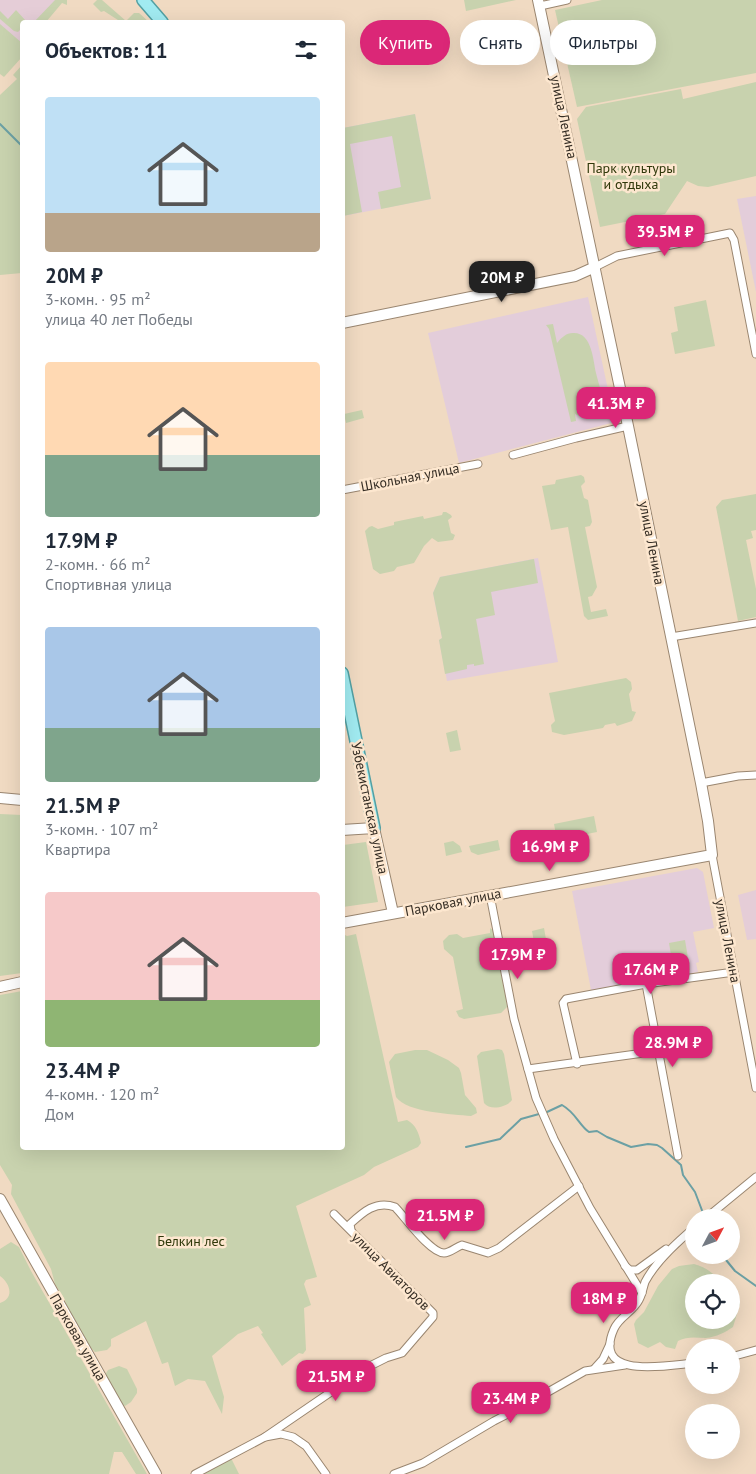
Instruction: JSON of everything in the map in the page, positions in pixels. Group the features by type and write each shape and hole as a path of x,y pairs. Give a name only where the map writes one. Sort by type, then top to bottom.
{"main road":[{"path":"143,0 160,20"},
{"name":"улица Ленина","path":"539,3 701,783 712,855"},
{"path":"345,322 580,275 595,267"},
{"name":"Узбекистанская улица","path":"345,688 393,913"},
{"path":"0,798 20,800"},
{"path":"345,830 374,828"},
{"name":"Парковая улица","path":"345,922 712,855"},
{"path":"0,986 20,982"},
{"name":"Парковая улица","path":"0,1199 156,1474"}],"street":[{"path":"539,3 566,0"},
{"path":"595,267 617,256 730,232 734,240 756,354"},
{"path":"513,455 628,426"},
{"name":"Школьная улица","path":"345,489 478,464"},
{"path":"671,637 756,623"},
{"path":"701,783 738,776 756,775"},
{"name":"улица Ленина","path":"712,855 756,1088"},
{"path":"490,895 514,1019 536,1098 594,1214 642,1293"},
{"path":"576,1064 563,1003 564,1000 646,984 734,972"},
{"path":"646,984 678,1156"},
{"path":"528,1069 576,1064 658,1051"},
{"path":"717,1209 756,1177"},
{"path":"351,1231 350,1224 366,1210 381,1204 389,1205 395,1207 437,1251 447,1252 462,1245 488,1253 500,1248 579,1186"},
{"name":"улица Авиаторов","path":"265,1437 366,1368 386,1358 402,1353 431,1322 433,1317 433,1314 334,1214"},
{"path":"625,1266 630,1270 637,1270 685,1236"},
{"path":"594,1369 603,1359 618,1322 635,1307 649,1276 675,1244"},
{"path":"610,1343 614,1355 625,1365"},
{"path":"740,1354 756,1350"},
{"path":"394,1474 423,1463 585,1371 625,1365 649,1367 685,1363"},
{"path":"195,1474 265,1437 275,1434 286,1434 301,1441 326,1474"}],"shaded area":[{"path":"0,0 57,0 40,20 20,20 20,42 0,63"},
{"path":"415,114 431,199 345,216 345,128"},
{"path":"756,196 756,292 737,199"},
{"path":"588,297 615,422 459,463 428,333"},
{"path":"538,558 558,662 447,681 439,640 442,638 433,593 440,577"},
{"path":"697,868 703,872 714,928 693,932 699,962 696,963 698,972 591,990 572,891"},
{"path":"756,890 756,939 747,940 738,895"}],"green space":[{"path":"55,0 67,0 67,5 62,3 48,20 36,20"},
{"path":"97,0 102,0 125,20 118,20 104,11 101,12 93,4"},
{"path":"464,0 516,0 466,11"},
{"path":"602,0 756,0 756,73 577,107 567,65 656,65 656,20 557,20 555,10"},
{"path":"16,10 25,20 20,20 20,30 18,32 14,31 0,19 0,11 8,19"},
{"path":"134,13 139,13 147,20 127,20"},
{"path":"0,24 20,41 20,59 4,77 0,74"},
{"path":"20,67 20,273 0,275 0,95 17,79 13,75"},
{"name":"Парк культуры и отдыха","path":"756,82 756,176 708,187 698,186 687,181 665,214 600,227 577,119 586,107 681,89 683,99"},
{"path":"415,114 431,199 381,209 378,192 401,187 392,136 350,144 362,212 345,216 345,128"},
{"path":"706,300 715,346 675,354 671,333 678,331 674,307"},
{"path":"553,324 557,343 570,333 579,334 588,342 602,400 601,408 592,416 583,417 575,414 576,421 571,422 549,329 546,325"},
{"path":"362,410 364,418 346,423 345,414"},
{"path":"581,475 584,477 585,482 581,486 584,498 588,500 592,522 590,526 585,527 597,587 592,596 588,597 591,612 606,609 608,616 588,620 584,616 568,527 551,530 542,486 555,484 556,480"},
{"path":"756,494 756,530 751,531 753,538 746,540 756,589 756,617 738,621 716,507 722,500"},
{"path":"443,512 452,517 448,520 451,533 455,535 453,540 438,542 432,538 424,546 414,563 397,567 394,571 380,574 373,569 365,531 369,527 372,526 378,529 394,525 394,522 423,516 424,519 442,515"},
{"path":"534,559 538,583 491,592 495,615 476,619 484,664 467,665 467,669 445,674 439,640 442,638 433,593 440,577"},
{"path":"626,678 631,682 632,689 629,694 632,711 636,712 632,721 617,726 615,723 605,725 603,728 564,735 552,732 551,725 555,721 549,693"},
{"path":"457,730 461,750 450,752 446,733"},
{"path":"0,814 20,815 20,973 0,976"},
{"path":"594,816 597,832 557,840 554,824"},
{"path":"498,840 500,850 478,855 471,852 469,846"},
{"path":"453,841 460,846 462,852 446,856 444,843"},
{"path":"366,842 378,902 345,907 345,845"},
{"path":"490,928 494,931 505,986 507,1007 501,1013 464,1019 459,1017 456,1011 463,1009 453,957 444,949 443,941 449,935 457,934 463,938 490,933"},
{"path":"544,928 550,962 538,964 532,931"},
{"name":"Белкин лес","path":"356,934 398,1122 407,1120 413,1124 421,1143 418,1147 374,1167 364,1175 296,1206 317,1277 306,1280 304,1284 311,1305 304,1308 306,1350 303,1354 299,1353 282,1366 261,1334 263,1333 258,1326 238,1334 212,1356 224,1397 222,1414 205,1381 188,1379 175,1386 168,1362 162,1364 146,1321 111,1339 111,1346 107,1350 95,1352 88,1345 66,1306 65,1300 55,1284 51,1269 11,1194 12,1185 0,1165 0,995 20,991 20,1150 345,1150 345,935"},
{"path":"685,940 690,970 674,973 669,943"},
{"path":"427,1050 448,1060 459,1068 465,1095 476,1108 477,1113 471,1116 420,1110 402,1102 396,1097 389,1062 395,1054"},
{"path":"502,1050 504,1054 512,1100 506,1105 490,1107 484,1103 477,1056 481,1052"},
{"path":"11,1242 19,1247 147,1474 136,1474 122,1452 114,1452 109,1474 0,1474 0,1303 8,1298 9,1290 6,1282 0,1276 0,1249"},
{"path":"694,1264 713,1274 685,1274 685,1329 729,1329 713,1337 682,1339 678,1341 675,1349 666,1347 660,1342 648,1348 638,1343 634,1324 644,1312 658,1286 672,1269"},
{"path":"119,1366 127,1369 137,1389 137,1393 131,1402 125,1406 105,1375 108,1370"},
{"path":"227,1460 232,1460 239,1474 200,1474"}],"waterway":[{"path":"0,124 20,144"},
{"path":"547,1112 562,1105 589,1132 597,1131 631,1147 648,1144 657,1145 662,1148 681,1165 683,1175 695,1192 701,1209"},
{"path":"466,1147 500,1139 521,1119 539,1114"},
{"path":"729,1264 735,1271 756,1286"}]}
